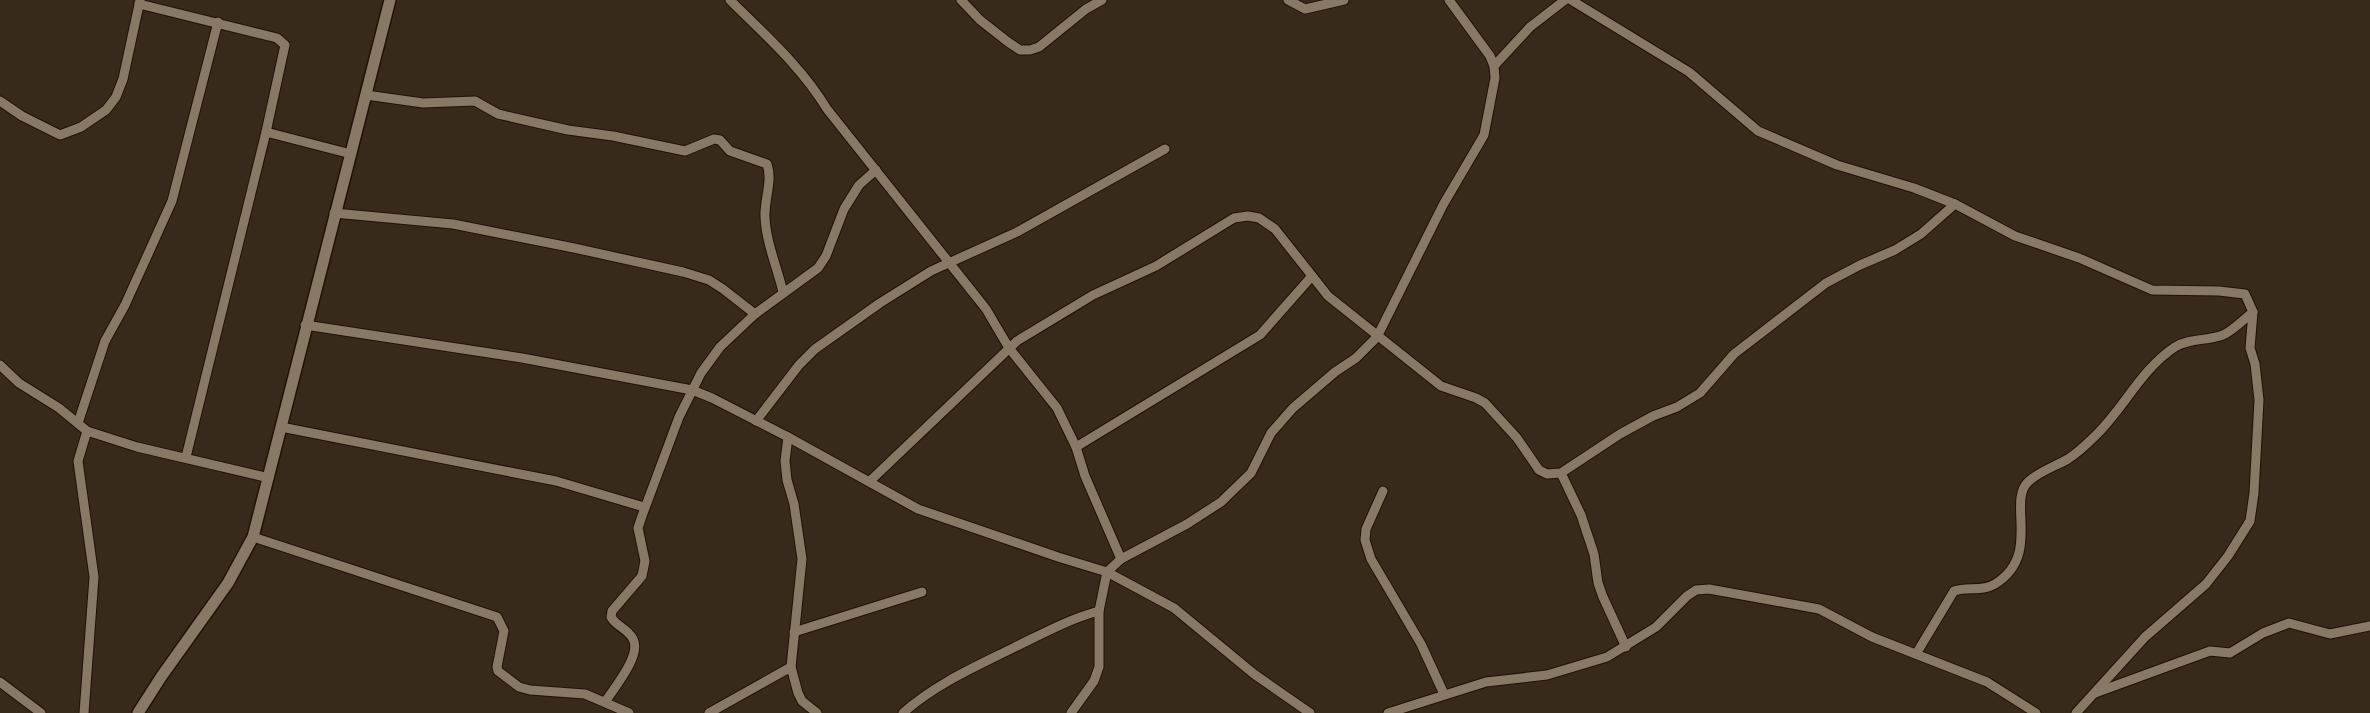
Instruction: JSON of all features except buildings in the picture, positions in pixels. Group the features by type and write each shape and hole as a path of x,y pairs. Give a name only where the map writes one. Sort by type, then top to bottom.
{"street":[{"path":"138,713 161,677 228,583 253,537 334,213 390,0"},
{"path":"730,0 778,45 799,68 827,109 986,309 1008,348 1057,408 1076,447 1085,476 1121,559"},
{"path":"961,0 980,20 1008,42 1020,50 1030,50 1039,47 1086,10 1102,0"},
{"path":"1288,0 1305,9 1344,0"},
{"path":"1071,713 1094,682 1099,667 1098,611 1107,572 1121,559 1187,524 1221,502 1251,473 1270,434 1293,408 1335,372 1356,358 1376,337 1442,205 1484,135 1495,78 1494,66 1490,56 1449,0"},
{"path":"1494,66 1530,27 1565,0"},
{"path":"1571,0 1689,72 1758,131 1837,165 1914,188 1955,204 2014,236 2079,258 2152,290 2220,290 2245,294 2253,312 2250,348 2255,364 2259,400 2254,493 2250,521 2206,584 2145,637 2076,713"},
{"path":"0,101 22,116 60,135 81,127 106,110 116,97 123,79 140,2 277,38 285,46 266,132 186,457"},
{"path":"78,423 104,341 125,305 172,201 218,22"},
{"path":"366,95 423,103 475,101 498,114 568,130 613,136 684,151 714,139 720,140 730,151 767,164 768,186 764,214 766,231 783,292"},
{"path":"266,132 351,154"},
{"path":"756,421 799,365 826,339 888,297 931,271 1017,232 1166,149"},
{"path":"605,702 634,657 636,648 633,638 611,617 612,610 642,576 645,561 638,528 644,507 692,390 720,347 755,314 818,268 826,256 844,209 859,185 876,170"},
{"path":"870,481 1008,348 1093,295 1156,266 1234,218 1248,216 1259,218 1275,229 1328,296 1376,337 1441,386 1485,403 1517,438 1539,470 1547,474 1561,473 1620,434 1653,416 1677,407 1700,393 1734,354 1826,283 1860,265 1895,250 1921,234 1955,204"},
{"path":"334,213 453,224 683,272 709,280 755,314"},
{"path":"1076,447 1260,334 1312,276"},
{"path":"1916,654 1954,591 1961,588 1982,589 1994,584 2008,574 2019,555 2022,536 2021,492 2028,481 2070,458 2092,438 2107,424 2154,365 2168,352 2186,342 2224,335 2253,312"},
{"path":"306,325 522,358 692,390 788,437 918,508 1058,557 1107,572 1174,608 1254,674 1310,713"},
{"path":"0,365 20,383 87,431 137,447 269,478"},
{"path":"281,427 556,481 644,507"},
{"path":"84,713 94,577 78,461 87,431"},
{"path":"788,437 785,461 787,480 794,504 802,559 791,668 802,701 807,707 817,713"},
{"path":"1561,473 1581,515 1594,554 1602,597 1626,647"},
{"path":"1383,491 1366,529 1365,540 1371,559 1421,644 1444,694"},
{"path":"253,537 497,617 504,631 497,667 503,676 519,687 530,690 576,693 605,702 629,713"},
{"path":"1388,713 1486,682 1546,674 1607,657 1656,627 1687,596 1696,590 1708,589 1819,610 1872,637 1987,682 2036,713"},
{"path":"794,632 922,592"},
{"path":"903,713 938,687 970,669 1076,617 1098,611"},
{"path":"2094,694 2210,651 2230,653 2263,633 2289,624 2330,634 2370,626"},
{"path":"709,713 791,668"},
{"path":"0,682 41,713"}]}
